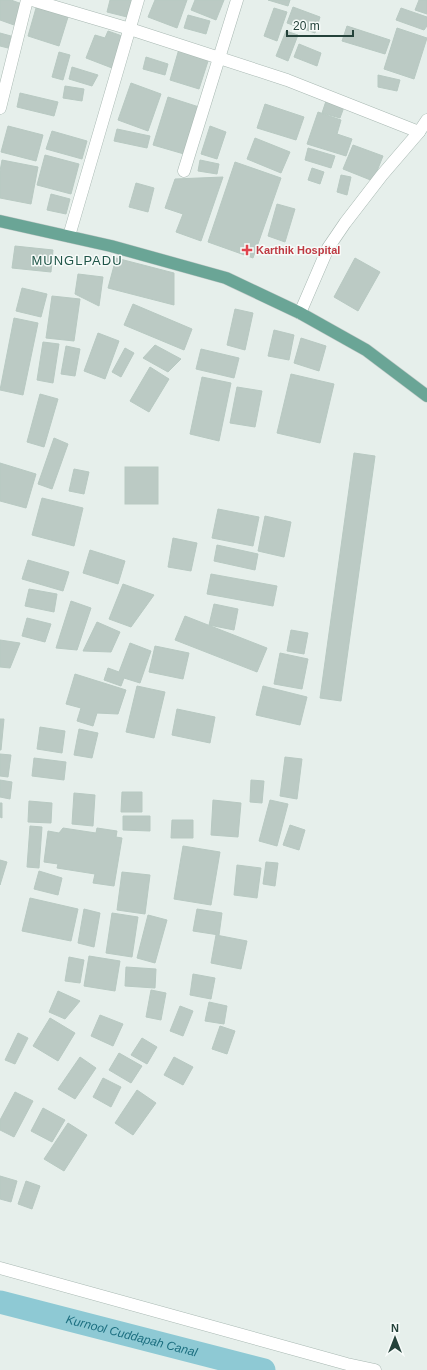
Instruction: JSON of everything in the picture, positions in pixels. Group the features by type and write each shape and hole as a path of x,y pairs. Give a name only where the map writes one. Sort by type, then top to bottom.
{"main road":[{"path":"0,221 111,246 226,278 300,313 366,350 427,396"}],"street":[{"path":"0,108 27,0"},
{"path":"32,0 218,56 287,80 419,132"},
{"path":"69,236 138,0"},
{"path":"184,170 218,56 237,0"},
{"path":"300,313 328,248 345,223 382,175 419,132 427,120"},
{"path":"0,1268 347,1364 375,1370"}],"building":[{"path":"0,0 11,0 22,4 14,25 0,20"},
{"path":"110,0 132,0 127,17 107,12"},
{"path":"155,0 187,0 177,28 148,17"},
{"path":"195,0 224,0 216,20 191,10"},
{"path":"268,0 290,0 288,6"},
{"path":"419,0 427,0 427,14 415,10"},
{"path":"293,7 320,17 315,33 287,23"},
{"path":"36,8 68,17 59,46 28,36"},
{"path":"274,8 287,12 277,41 264,36"},
{"path":"401,8 427,17 427,26 424,30 396,20"},
{"path":"188,15 210,21 206,34 184,28"},
{"path":"347,26 390,40 385,54 342,41"},
{"path":"397,28 427,38 414,79 384,69"},
{"path":"108,31 125,37 112,68 86,58 95,35 105,38"},
{"path":"286,31 298,35 288,61 276,56"},
{"path":"0,33 11,36 8,48 0,46"},
{"path":"299,44 321,53 317,66 294,57"},
{"path":"179,49 209,58 199,89 170,80"},
{"path":"59,52 70,55 63,80 52,77"},
{"path":"146,57 168,64 165,75 143,69"},
{"path":"72,67 98,75 92,86 69,79"},
{"path":"378,75 400,80 397,91 378,87"},
{"path":"131,83 161,94 148,131 118,120"},
{"path":"65,86 84,89 82,101 63,98"},
{"path":"20,93 58,102 54,116 17,107"},
{"path":"168,97 199,107 184,154 153,145"},
{"path":"326,101 344,107 340,118 322,113"},
{"path":"265,104 304,117 296,140 257,128"},
{"path":"318,112 341,120 337,134 352,139 346,156 307,144"},
{"path":"8,126 43,135 36,161 1,152"},
{"path":"210,126 226,132 217,159 201,154"},
{"path":"117,129 150,136 147,148 114,141"},
{"path":"52,131 87,141 82,159 46,149"},
{"path":"255,138 290,152 281,173 247,159"},
{"path":"353,145 383,156 373,181 343,169"},
{"path":"308,148 335,156 331,168 305,160"},
{"path":"45,155 79,164 71,194 37,185"},
{"path":"2,160 38,167 31,204 0,198 0,171"},
{"path":"200,160 219,164 217,174 198,171"},
{"path":"235,162 281,178 253,258 208,242"},
{"path":"312,168 324,172 320,184 308,180"},
{"path":"341,175 351,177 347,195 337,192"},
{"path":"223,177 201,241 176,232 183,214 165,208 175,179"},
{"path":"136,183 154,188 148,212 129,207"},
{"path":"51,194 70,199 66,214 47,210"},
{"path":"277,204 295,209 285,242 268,236"},
{"path":"15,246 53,250 51,272 12,268"},
{"path":"116,258 174,273 174,305 108,288"},
{"path":"355,258 380,272 358,311 334,297"},
{"path":"78,274 103,277 99,306 75,294"},
{"path":"22,288 47,294 41,317 16,311"},
{"path":"52,296 80,299 74,341 46,338"},
{"path":"133,304 192,329 184,350 124,325"},
{"path":"235,309 253,313 245,350 227,345"},
{"path":"14,318 38,323 23,395 0,390"},
{"path":"274,330 294,335 289,360 268,356"},
{"path":"98,333 119,341 105,379 84,371"},
{"path":"301,338 326,346 319,371 294,363"},
{"path":"43,342 59,344 53,383 37,380"},
{"path":"155,345 181,359 168,372 143,358"},
{"path":"66,346 80,349 75,376 61,374"},
{"path":"125,348 134,353 121,377 112,372"},
{"path":"201,349 239,358 234,378 196,369"},
{"path":"150,367 169,379 149,412 130,401"},
{"path":"291,374 334,384 320,443 277,433"},
{"path":"202,377 231,383 219,441 190,434"},
{"path":"237,387 262,391 255,427 230,423"},
{"path":"40,394 58,399 44,447 27,442"},
{"path":"54,438 68,444 52,489 38,484"},
{"path":"354,453 375,456 341,701 320,698"},
{"path":"0,463 36,474 26,508 0,501"},
{"path":"125,467 158,467 158,504 125,504"},
{"path":"74,469 89,472 84,494 69,491"},
{"path":"42,498 83,508 74,546 32,535"},
{"path":"218,509 259,517 253,546 212,538"},
{"path":"265,516 291,522 284,557 258,551"},
{"path":"173,538 197,543 191,571 168,567"},
{"path":"217,545 258,554 255,570 214,561"},
{"path":"90,550 125,561 118,584 83,573"},
{"path":"28,560 69,572 63,591 22,579"},
{"path":"211,574 277,586 273,606 207,594"},
{"path":"123,584 154,595 131,627 109,619"},
{"path":"29,589 57,594 54,612 25,606"},
{"path":"71,601 91,608 77,650 56,648"},
{"path":"214,604 238,609 234,630 209,625"},
{"path":"185,616 267,648 257,672 175,640"},
{"path":"27,618 51,624 45,642 22,636"},
{"path":"97,622 120,632 111,652 83,651"},
{"path":"291,630 308,633 304,654 287,651"},
{"path":"0,640 20,643 10,668 0,667"},
{"path":"130,643 151,651 140,683 124,678 121,686 104,680 108,668 119,672"},
{"path":"155,646 189,653 183,679 149,672"},
{"path":"280,653 308,659 302,689 274,684"},
{"path":"75,674 126,690 118,714 97,713 93,726 77,721 81,708 66,704"},
{"path":"137,686 165,692 154,738 126,732"},
{"path":"263,686 307,697 300,725 256,715"},
{"path":"177,709 215,717 210,743 172,735"},
{"path":"0,719 4,719 1,750 0,750"},
{"path":"40,727 65,731 62,753 37,749"},
{"path":"79,729 98,733 92,758 74,755"},
{"path":"0,754 11,755 8,777 0,776"},
{"path":"285,757 302,759 297,799 280,796"},
{"path":"34,758 66,762 64,780 32,776"},
{"path":"0,780 12,782 10,799 0,797"},
{"path":"251,780 264,781 262,803 250,802"},
{"path":"122,792 142,792 142,812 121,812"},
{"path":"74,793 95,795 93,826 72,824"},
{"path":"213,800 241,803 238,837 211,835"},
{"path":"270,800 288,804 277,846 259,841"},
{"path":"29,801 52,803 51,823 28,822"},
{"path":"0,803 2,803 2,818 0,817"},
{"path":"123,816 150,816 150,831 123,830"},
{"path":"172,820 193,820 193,838 171,838"},
{"path":"290,825 305,830 299,850 283,845"},
{"path":"30,826 42,827 39,868 27,867"},
{"path":"63,828 96,833 97,828 117,831 116,837 122,838 114,886 93,883 95,874 57,868 58,864 44,862 48,831 59,833"},
{"path":"183,846 220,852 211,905 174,899"},
{"path":"0,860 7,862 0,885"},
{"path":"266,862 278,863 275,886 263,884"},
{"path":"237,865 261,868 257,898 234,895"},
{"path":"39,871 62,878 58,895 34,889"},
{"path":"122,872 150,875 145,914 117,910"},
{"path":"30,898 78,909 71,941 22,931"},
{"path":"84,909 100,913 94,947 78,943"},
{"path":"197,909 222,913 219,935 193,931"},
{"path":"112,913 138,917 132,957 106,953"},
{"path":"148,915 167,920 155,963 137,958"},
{"path":"216,935 247,941 241,969 211,963"},
{"path":"89,956 120,961 115,991 84,986"},
{"path":"69,957 84,960 80,983 65,981"},
{"path":"126,967 156,969 155,988 125,986"},
{"path":"193,974 215,978 211,999 190,995"},
{"path":"151,990 166,993 161,1020 146,1017"},
{"path":"58,991 80,1001 65,1019 49,1012"},
{"path":"209,1002 227,1006 224,1024 205,1021"},
{"path":"180,1006 193,1011 183,1036 170,1031"},
{"path":"100,1015 123,1024 113,1046 91,1036"},
{"path":"50,1018 75,1033 58,1061 33,1046"},
{"path":"220,1026 235,1031 227,1054 212,1049"},
{"path":"18,1033 28,1038 15,1064 5,1060"},
{"path":"142,1038 157,1047 147,1064 131,1055"},
{"path":"119,1053 142,1066 131,1083 109,1070"},
{"path":"80,1057 96,1068 75,1099 58,1089"},
{"path":"174,1057 193,1067 183,1085 164,1075"},
{"path":"103,1078 121,1087 111,1107 93,1097"},
{"path":"137,1090 156,1103 133,1135 115,1123"},
{"path":"15,1092 33,1101 14,1137 0,1130 0,1120"},
{"path":"43,1108 65,1120 52,1142 31,1131"},
{"path":"68,1123 87,1135 64,1171 44,1159"},
{"path":"0,1176 17,1181 11,1202 0,1199"},
{"path":"26,1181 40,1186 32,1209 18,1204"}],"waterway":[{"name":"Kurnool Cuddapah Canal","path":"0,1302 264,1370"}],"place":[{"name":"Karthik Hospital","path":"247,250"}],"district":[{"name":"MUNGLPADU","path":"77,260"}]}
